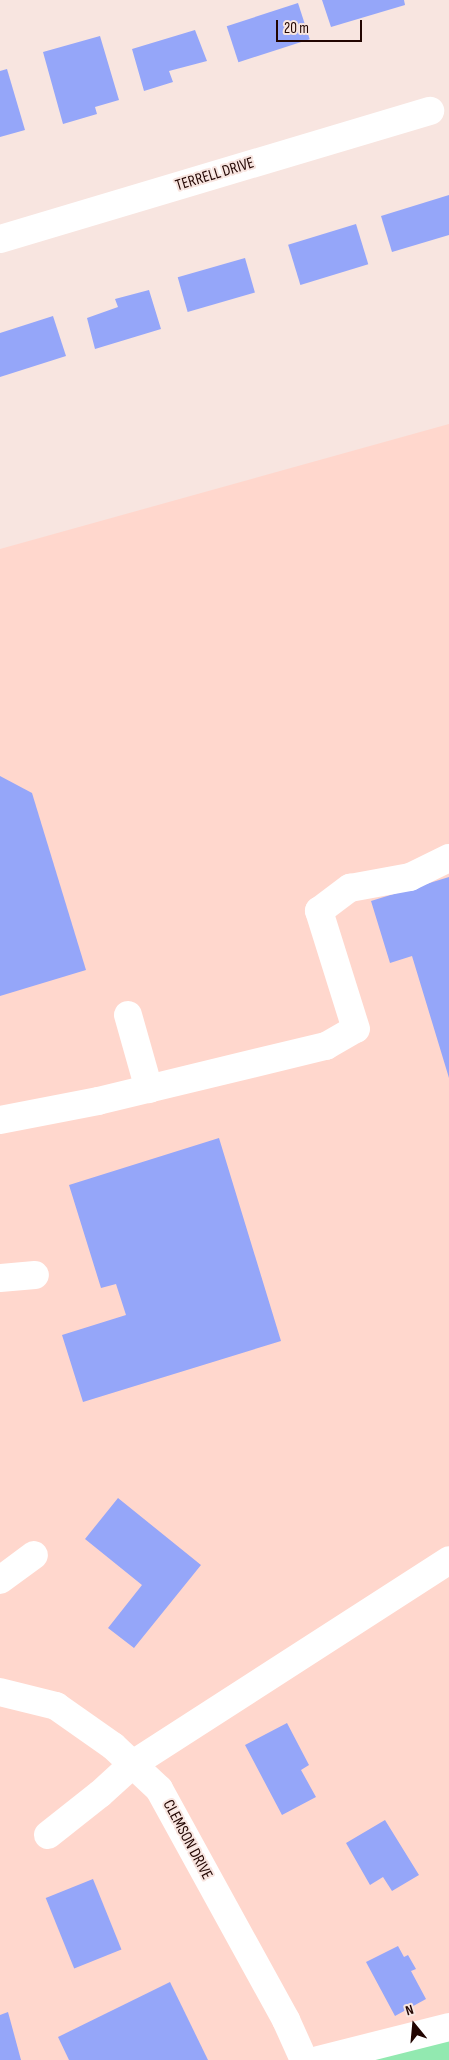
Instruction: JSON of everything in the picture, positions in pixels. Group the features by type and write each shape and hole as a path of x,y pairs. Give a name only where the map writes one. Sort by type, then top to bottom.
{"street":[{"name":"TERRELL DRIVE","path":"0,239 430,111"},
{"path":"0,1120 149,1088 326,1046 356,1029 319,911 350,888 410,878 449,858"},
{"path":"128,1015 149,1088"},
{"path":"0,1278 35,1275"},
{"path":"0,1580 34,1555"},
{"path":"48,1835 100,1794 133,1764 449,1560"},
{"name":"CLEMSON DRIVE","path":"0,1692 56,1706 113,1746 160,1788 286,2020 304,2060"},
{"path":"318,2060 449,2027"}],"shaded area":[{"path":"449,424 449,2015 346,2060 0,2060 0,549"}],"green space":[{"path":"449,2015 449,2060 346,2060"}],"building":[{"path":"322,0 404,0 405,5 331,27"},
{"path":"298,3 310,39 238,62 227,26"},
{"path":"195,30 207,61 169,71 173,82 144,91 132,49"},
{"path":"100,36 119,100 95,107 97,114 63,124 43,52"},
{"path":"7,69 25,130 0,137 0,71"},
{"path":"449,195 449,235 392,252 381,216"},
{"path":"356,224 368,264 300,285 288,245"},
{"path":"245,258 255,293 188,312 178,277"},
{"path":"149,290 161,329 95,349 87,318 118,307 115,299"},
{"path":"53,316 66,356 0,377 0,333"},
{"path":"0,776 32,793 86,970 0,996"},
{"path":"449,877 449,1078 412,956 390,963 371,901"},
{"path":"219,1138 281,1341 83,1402 62,1335 126,1315 116,1284 101,1288 69,1185"},
{"path":"118,1498 201,1565 134,1648 108,1628 142,1585 85,1539"},
{"path":"287,1723 309,1765 301,1770 316,1797 282,1815 245,1745"},
{"path":"385,1820 419,1875 392,1891 383,1877 370,1885 346,1843"},
{"path":"93,1879 121,1949 74,1969 46,1898"},
{"path":"398,1946 404,1957 408,1955 416,1969 411,1971 426,1999 395,2016 366,1962"},
{"path":"170,1982 208,2060 69,2060 58,2037"},
{"path":"8,2012 21,2060 0,2060 0,2015"}]}
